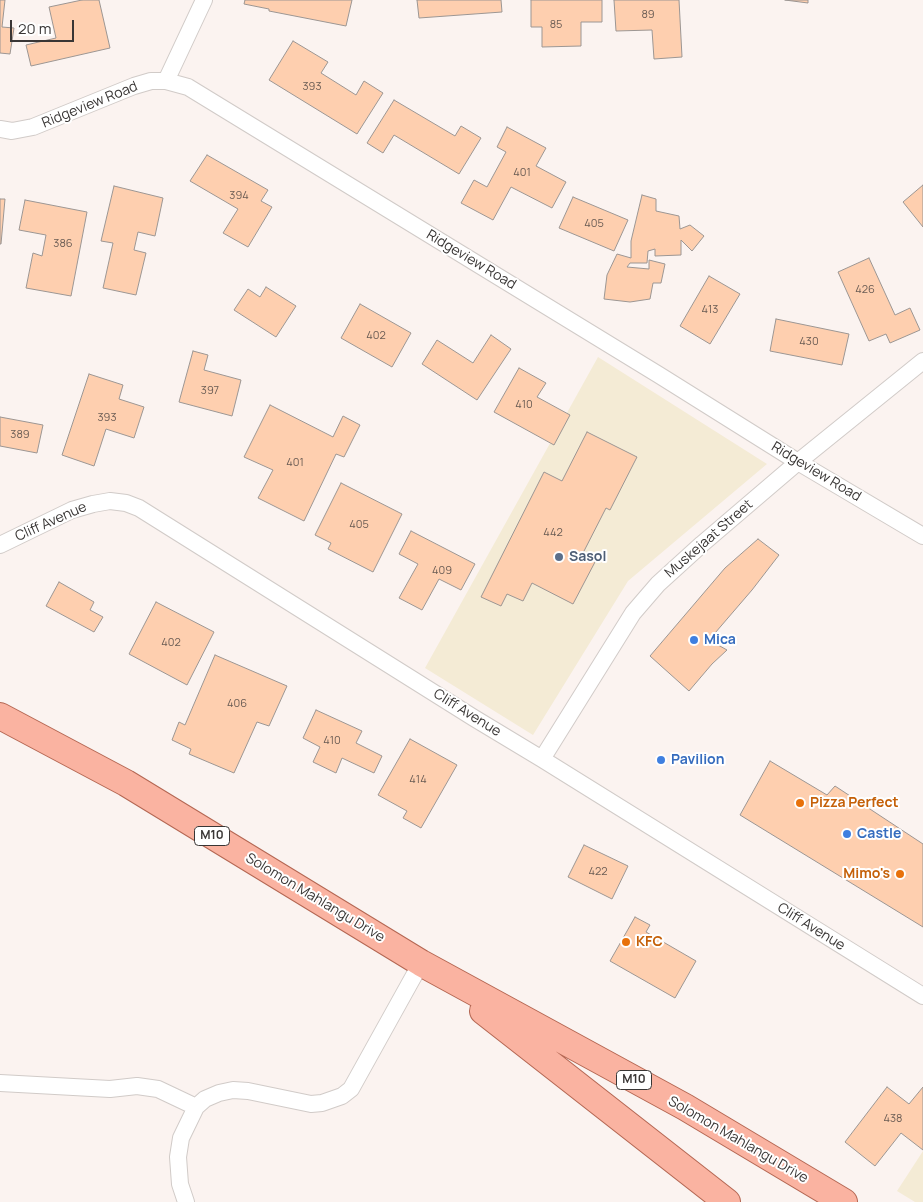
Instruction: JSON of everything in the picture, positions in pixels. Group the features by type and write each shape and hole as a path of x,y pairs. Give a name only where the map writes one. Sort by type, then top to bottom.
{"main road":[{"name":"Solomon Mahlangu Drive","path":"0,716 126,783 421,963 684,1107 844,1202"},
{"name":"Solomon Mahlangu Drive","path":"421,963 727,1202"}],"street":[{"path":"166,81 204,0"},
{"name":"Ridgeview Road","path":"0,129 12,131 33,127 134,86 151,81 166,81 188,87 798,462 923,536"},
{"name":"Muskejaat Street","path":"542,759 633,613 658,584 798,462 923,361"},
{"name":"Cliff Avenue","path":"0,545 72,510 93,504 110,501 126,503 139,508 923,996"},
{"path":"186,1202 180,1184 178,1157 181,1138 196,1107 206,1099 232,1090 248,1090 311,1104 322,1103 342,1096 350,1089 421,963"},
{"path":"0,1083 110,1089 137,1086 158,1089 196,1107"}],"shaded area":[{"path":"598,357 767,464 628,581 533,735 425,668"},
{"path":"923,1151 923,1202 915,1202 897,1191"}],"building":[{"path":"0,0 5,0 2,27 14,28 10,54 0,53"},
{"path":"82,0 99,0 110,48 31,66 26,45 56,38 49,7"},
{"path":"245,0 352,0 346,26 269,11 269,9 244,4"},
{"path":"417,0 501,0 502,12 419,18"},
{"path":"531,0 602,0 602,22 581,22 581,46 542,47 542,27 531,27"},
{"path":"614,0 679,0 682,57 654,59 652,30 616,31"},
{"path":"785,0 808,0 808,3"},
{"path":"293,41 328,62 321,73 356,95 364,81 383,93 357,134 269,80"},
{"path":"394,100 455,136 461,126 481,138 459,174 394,135 383,153 367,143"},
{"path":"507,127 546,148 536,166 566,182 552,208 511,187 493,220 461,203 474,180 487,187 506,152 497,147"},
{"path":"207,155 268,190 261,201 272,207 248,247 223,233 238,209 190,181"},
{"path":"923,185 923,227 903,202"},
{"path":"114,186 163,198 155,236 138,232 134,250 146,253 136,295 103,288 113,243 101,241"},
{"path":"642,195 656,199 656,211 679,216 680,229 690,225 704,236 692,251 681,240 681,255 655,256 655,249 648,251 647,263 630,263 627,267 649,269 649,260 665,264 661,283 653,283 650,299 630,302 604,299 607,275 617,254 631,258 631,241"},
{"path":"573,197 628,220 614,251 559,228"},
{"path":"0,199 5,199 1,244 0,244"},
{"path":"25,200 87,212 71,296 26,288 33,253 42,256 46,235 19,230"},
{"path":"869,258 895,315 910,308 920,330 890,343 886,334 869,341 838,272"},
{"path":"709,276 740,294 710,344 680,326"},
{"path":"266,287 296,306 276,337 234,310 248,289 260,297"},
{"path":"360,304 411,333 392,367 341,338"},
{"path":"776,319 849,334 842,365 770,351"},
{"path":"491,335 511,349 477,400 422,364 437,340 473,363"},
{"path":"193,351 208,355 204,370 241,380 232,416 179,402"},
{"path":"519,368 546,383 537,397 570,415 554,445 494,412"},
{"path":"89,374 123,385 119,399 144,407 134,438 106,429 94,466 62,455"},
{"path":"270,405 333,437 343,416 360,425 344,457 336,454 304,521 258,498 273,470 244,457"},
{"path":"0,417 43,425 37,453 0,446"},
{"path":"587,432 637,457 610,510 606,508 582,555 595,562 573,604 532,583 523,601 507,594 501,606 481,597 544,472 562,481"},
{"path":"341,483 402,514 373,572 328,549 331,543 315,535"},
{"path":"411,531 475,564 461,590 439,579 422,610 399,598 418,564 399,554"},
{"path":"758,539 779,555 709,640 727,650 689,691 650,656 725,568"},
{"path":"59,582 94,602 90,610 103,617 94,632 46,606"},
{"path":"156,602 214,632 187,685 129,654"},
{"path":"215,655 287,686 269,726 257,722 234,773 189,754 191,749 172,740 179,722 185,725"},
{"path":"316,710 362,731 356,743 382,756 374,773 342,758 336,773 313,762 320,747 303,738"},
{"path":"410,739 457,765 421,828 403,818 407,811 378,795"},
{"path":"770,761 827,795 835,786 923,844 923,927 740,815"},
{"path":"584,845 628,866 612,899 568,877"},
{"path":"635,917 650,925 646,932 696,961 675,998 610,961"},
{"path":"887,1087 909,1104 923,1087 923,1150 901,1133 875,1166 845,1142"}],"place":[{"name":"Sasol","path":"559,557"},
{"name":"Mica","path":"694,640"},
{"name":"Pavilion","path":"661,760"},
{"name":"Pizza Perfect","path":"800,803"},
{"name":"Castle","path":"847,834"},
{"name":"Mimo's","path":"900,874"},
{"name":"KFC","path":"626,942"}]}
